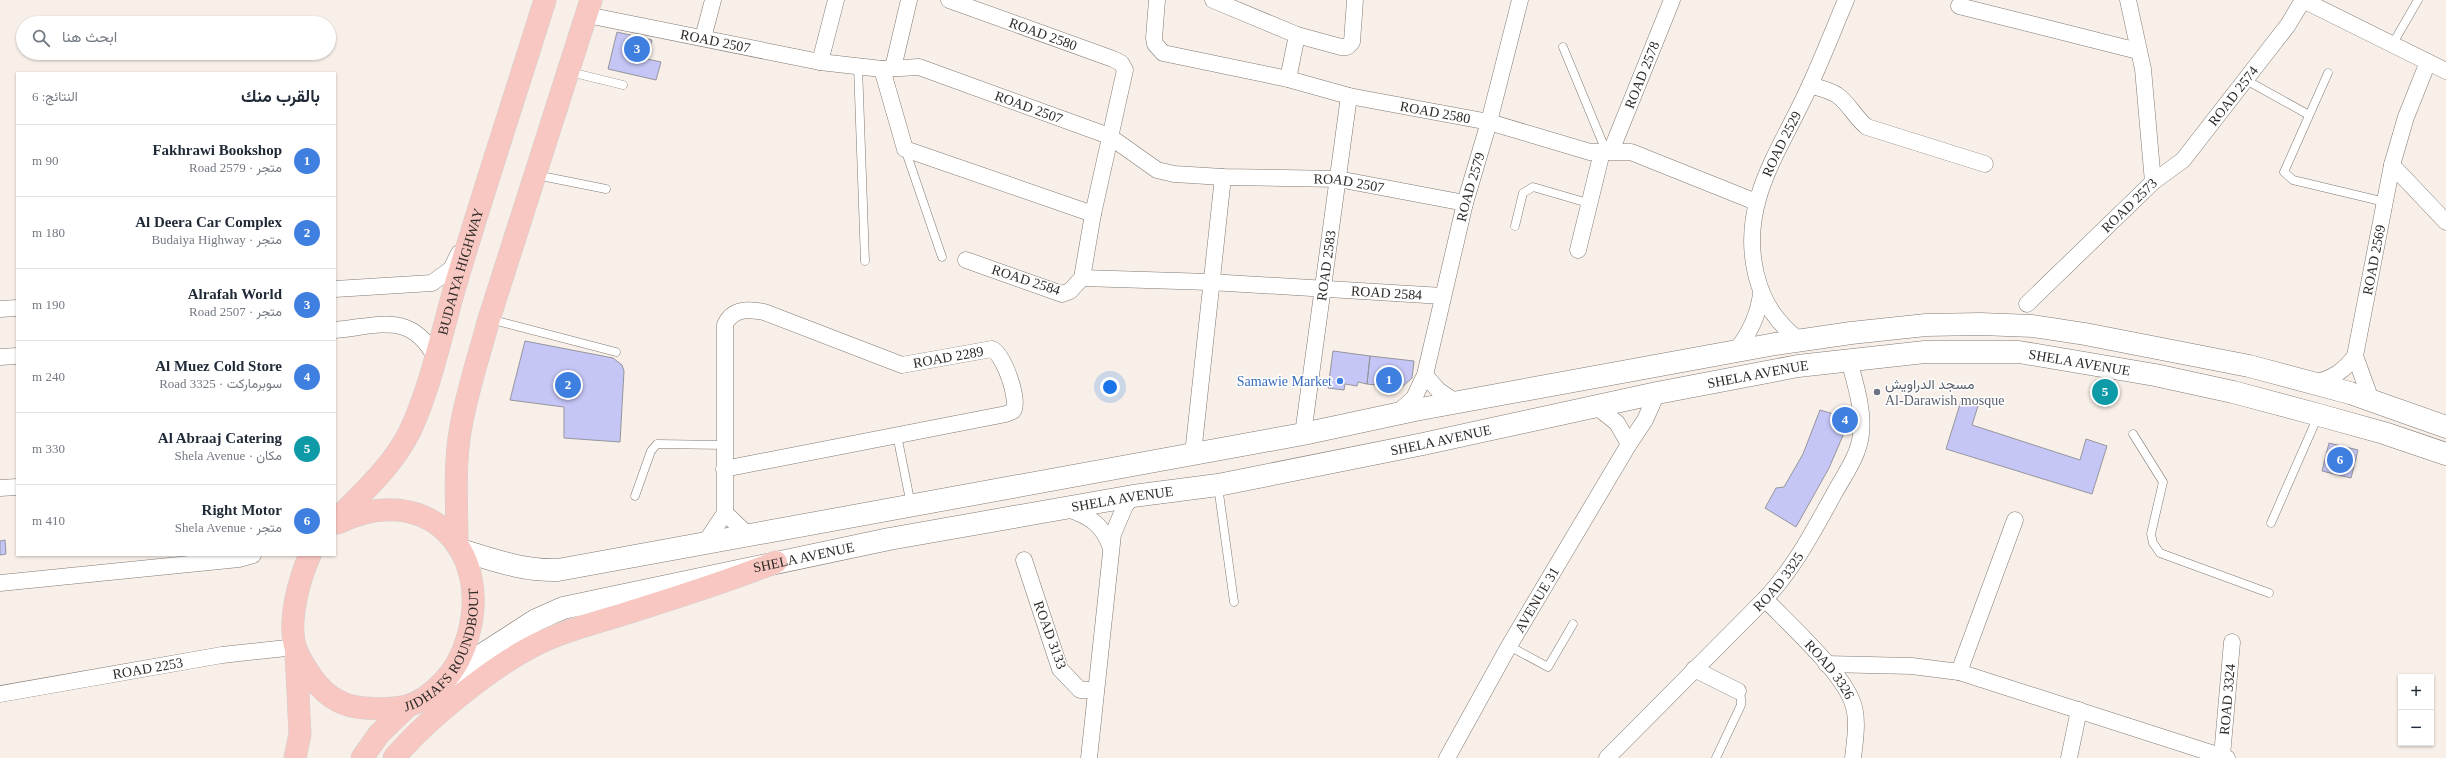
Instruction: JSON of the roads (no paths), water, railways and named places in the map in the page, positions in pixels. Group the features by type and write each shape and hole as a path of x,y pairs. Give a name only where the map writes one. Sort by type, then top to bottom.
{"main road":[{"name":"BUDAIYA HIGHWAY","path":"336,522 379,476 395,456 410,430 435,357 545,0"},
{"path":"459,546 456,466 460,432 489,319 589,7"},
{"name":"SHELA AVENUE","path":"459,546 536,570 558,570 1303,434 1457,403 1800,341 1926,325 2033,326 2249,366 2371,400 2446,427"},
{"name":"SHELA AVENUE","path":"449,676 536,620 563,608 889,539 1133,496 1218,484 1423,444 1657,393 1798,366 1849,360 1925,352 2019,352 2155,375 2233,392 2384,433 2446,454"},
{"name":"JIDHAFS ROUNDBOUT","path":"310,556 295,597 296,648 306,668 325,693 338,702 354,708 366,709 408,706 434,691 449,676 464,651 473,618 473,593 468,565 459,546 437,522 426,516 406,511 379,510 353,515 336,523"},
{"path":"394,758 424,726 501,666 533,646 573,629 726,582 776,562"},
{"path":"295,758 300,734 296,648"},
{"path":"362,758 379,734 408,706"}],"street":[{"path":"703,38 713,0"},
{"path":"820,62 836,0"},
{"path":"909,0 888,68 905,149 1093,214"},
{"name":"ROAD 2580","path":"949,0 1113,59 1123,67 1124,80"},
{"name":"ROAD 2580","path":"1156,0 1154,38 1155,44 1163,53 1288,79 1349,96 1490,122 1579,149 1631,152 1756,202"},
{"path":"1213,0 1233,4 1297,35 1341,47 1347,47 1352,42 1355,0"},
{"name":"ROAD 2579","path":"1395,415 1414,398 1425,376 1465,203 1490,122 1520,0"},
{"name":"ROAD 2578","path":"1578,250 1588,203 1606,151 1672,0"},
{"name":"ROAD 2529","path":"1800,341 1776,320 1761,294 1752,259 1750,239 1751,222 1764,180 1810,85 1846,0"},
{"name":"ROAD 2573","path":"2027,304 2153,182 2146,90 2128,0"},
{"name":"ROAD 2574","path":"2153,182 2187,155 2288,25 2303,0 2392,45 2446,70"},
{"path":"1960,6 2138,51"},
{"name":"ROAD 2507","path":"589,7 703,38 820,62 888,68 919,67 1109,136 1157,170 1174,174 1223,177 1338,180 1465,203"},
{"path":"1288,79 1297,35"},
{"name":"ROAD 2569","path":"2355,356 2392,165 2406,117 2428,62"},
{"name":"ROAD 2584","path":"966,260 1062,294 1070,291 1082,278 1109,136 1124,80"},
{"path":"1810,85 1836,94 1844,102 1856,119 1867,127 1985,164"},
{"name":"ROAD 2583","path":"1303,434 1349,96"},
{"path":"2392,165 2446,222"},
{"path":"1193,454 1210,282 1223,177"},
{"path":"336,289 432,283 442,277 451,269 483,198"},
{"name":"ROAD 2584","path":"1082,278 1210,282 1444,296"},
{"name":"ROAD 2529","path":"1734,353 1751,329 1760,306 1761,294"},
{"path":"0,309 16,308"},
{"name":"ROAD 2289","path":"724,469 1006,414 1013,411 1016,399 1001,355 987,349 902,365 764,312 744,310 733,314 725,325 724,445 724,469 724,513"},
{"path":"336,330 402,326 422,336 435,357"},
{"path":"0,357 16,356"},
{"path":"2314,383 2337,374 2355,356 2371,400"},
{"name":"ROAD 3325","path":"1607,758 1766,598 1784,577 1804,548 1857,450 1862,421 1849,360"},
{"path":"1425,376 1438,390 1457,403"},
{"name":"AVENUE 31","path":"1447,758 1509,646 1629,444 1645,420 1657,393"},
{"path":"1597,407 1617,423 1629,444"},
{"path":"0,488 16,487"},
{"path":"1089,758 1111,548 1118,520 1133,496"},
{"path":"1068,508 1085,515 1097,523 1106,534 1111,548"},
{"path":"705,543 724,513 748,535"},
{"path":"1959,672 2014,520"},
{"path":"0,583 239,559 250,556"},
{"name":"ROAD 3133","path":"1024,560 1060,669 1080,690 1096,690"},
{"name":"ROAD 3326","path":"1766,598 1842,681 1852,702 1856,723 1853,758"},
{"name":"ROAD 3324","path":"2224,757 2232,642"},
{"name":"ROAD 2253","path":"0,694 222,655 296,648"},
{"path":"1826,664 1912,666 1959,672 2224,757"},
{"path":"1694,669 1738,692"},
{"path":"2069,758 2079,710"}],"lane":[{"path":"2392,45 2418,0"},
{"path":"1563,47 1606,151"},
{"path":"858,66 865,261"},
{"path":"569,72 623,84"},
{"path":"2328,73 2284,172 2293,180 2385,202"},
{"path":"2246,80 2309,115"},
{"path":"905,149 942,258"},
{"path":"536,175 606,189"},
{"path":"1515,226 1523,193 1533,187 1588,203"},
{"path":"489,319 616,352"},
{"path":"2271,523 2319,415"},
{"path":"2133,434 2163,482 2151,534 2153,544 2160,553 2270,593"},
{"path":"897,436 911,505"},
{"path":"635,496 651,451 657,444 724,445"},
{"path":"1218,484 1234,602"},
{"path":"1509,646 1548,667 1573,624"},
{"path":"1716,758 1740,705 1741,698 1738,692"}],"place":[{"name":"Alrafah World","path":"637,49"},
{"name":"Fakhrawi Bookshop","path":"1389,380"},
{"name":"Samawie Market","path":"1340,381"},
{"name":"Al Deera Car Complex","path":"568,385"},
{"name":"مسجد الدراويش Al-Darawish mosque","path":"1877,392"},
{"name":"Al Abraaj Catering","path":"2105,392"},
{"name":"Al Muez Cold Store","path":"1845,420"},
{"name":"Right Motor","path":"2340,460"}]}
